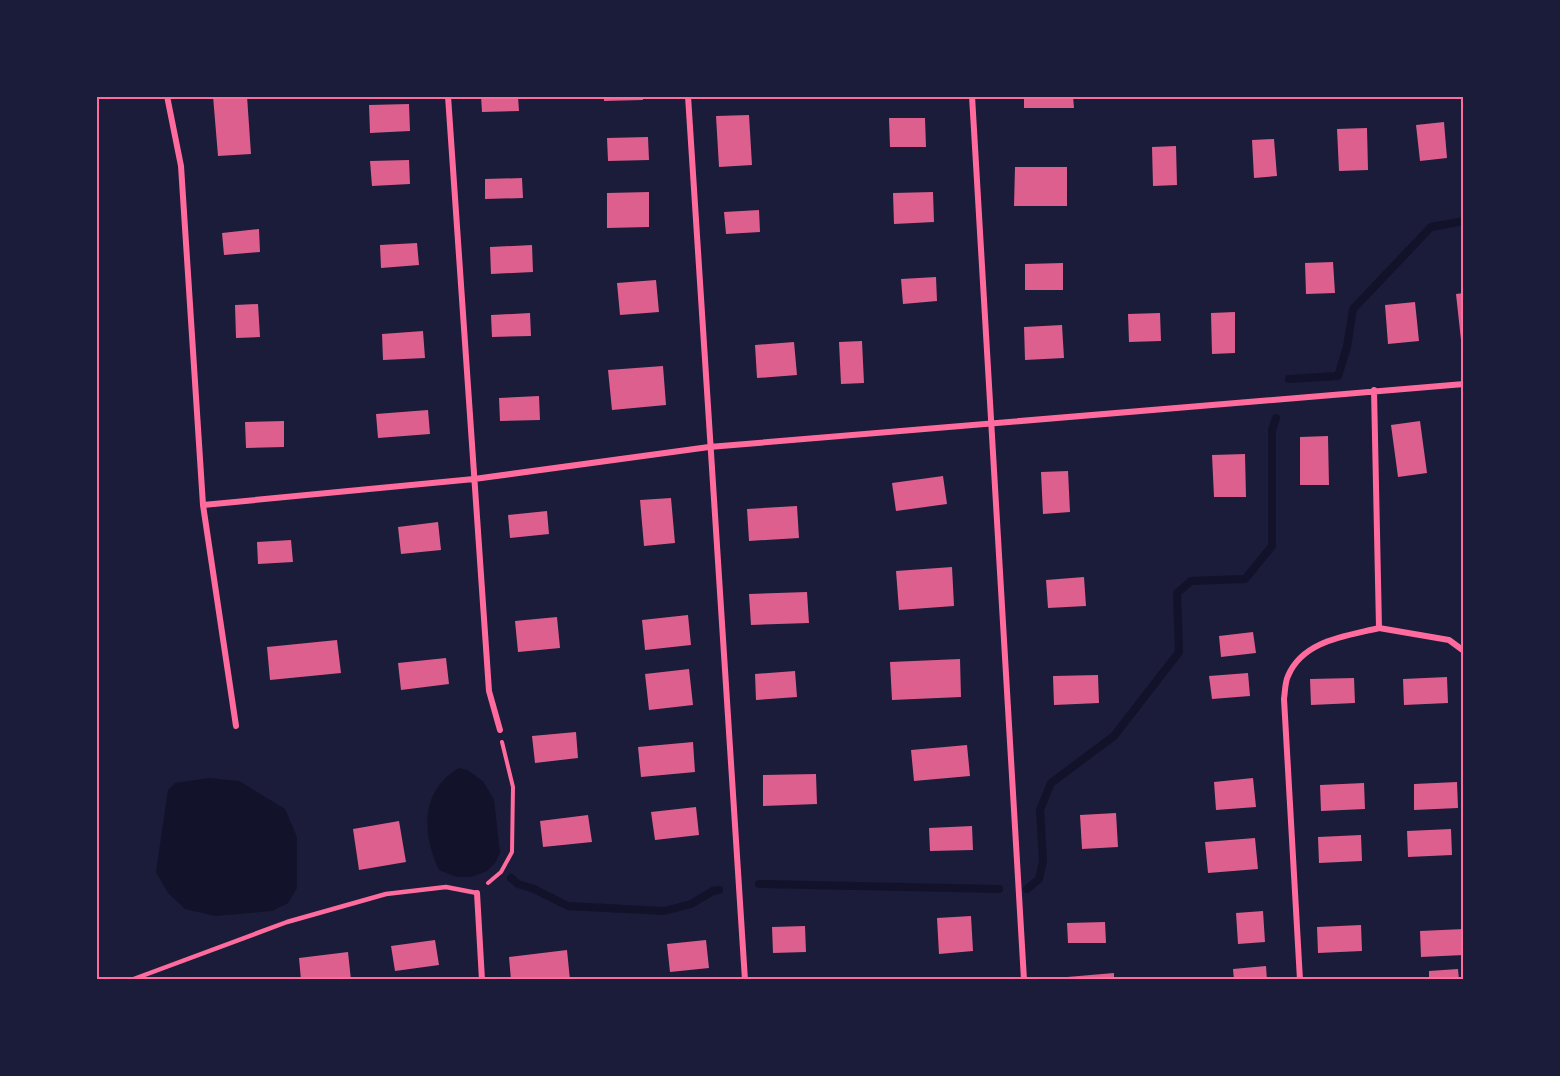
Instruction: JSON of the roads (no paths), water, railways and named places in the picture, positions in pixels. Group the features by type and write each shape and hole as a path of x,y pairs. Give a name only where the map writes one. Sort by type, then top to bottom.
{"street":[{"path":"167,96 181,166 203,505 236,726"},
{"path":"448,96 489,691 500,730"},
{"path":"688,96 745,980"},
{"path":"972,96 1024,980"},
{"path":"203,505 474,479 709,447 1464,384"},
{"path":"1374,390 1379,628"},
{"path":"1300,980 1284,699 1287,676 1299,659 1311,649 1325,642 1379,628 1449,640 1464,651"},
{"path":"477,893 482,980"}],"lane":[{"path":"131,980 287,922 386,894 446,887 477,893"}],"waterway":[{"path":"1289,379 1338,376 1347,347 1353,309 1431,227 1464,221"},
{"path":"1027,889 1039,879 1043,861 1040,810 1051,783 1114,736 1179,652 1177,593 1191,581 1245,579 1272,546 1272,430 1276,418"},
{"path":"511,878 518,884 534,889 568,906 664,911 691,904 719,890"},
{"path":"759,884 999,889"}]}
